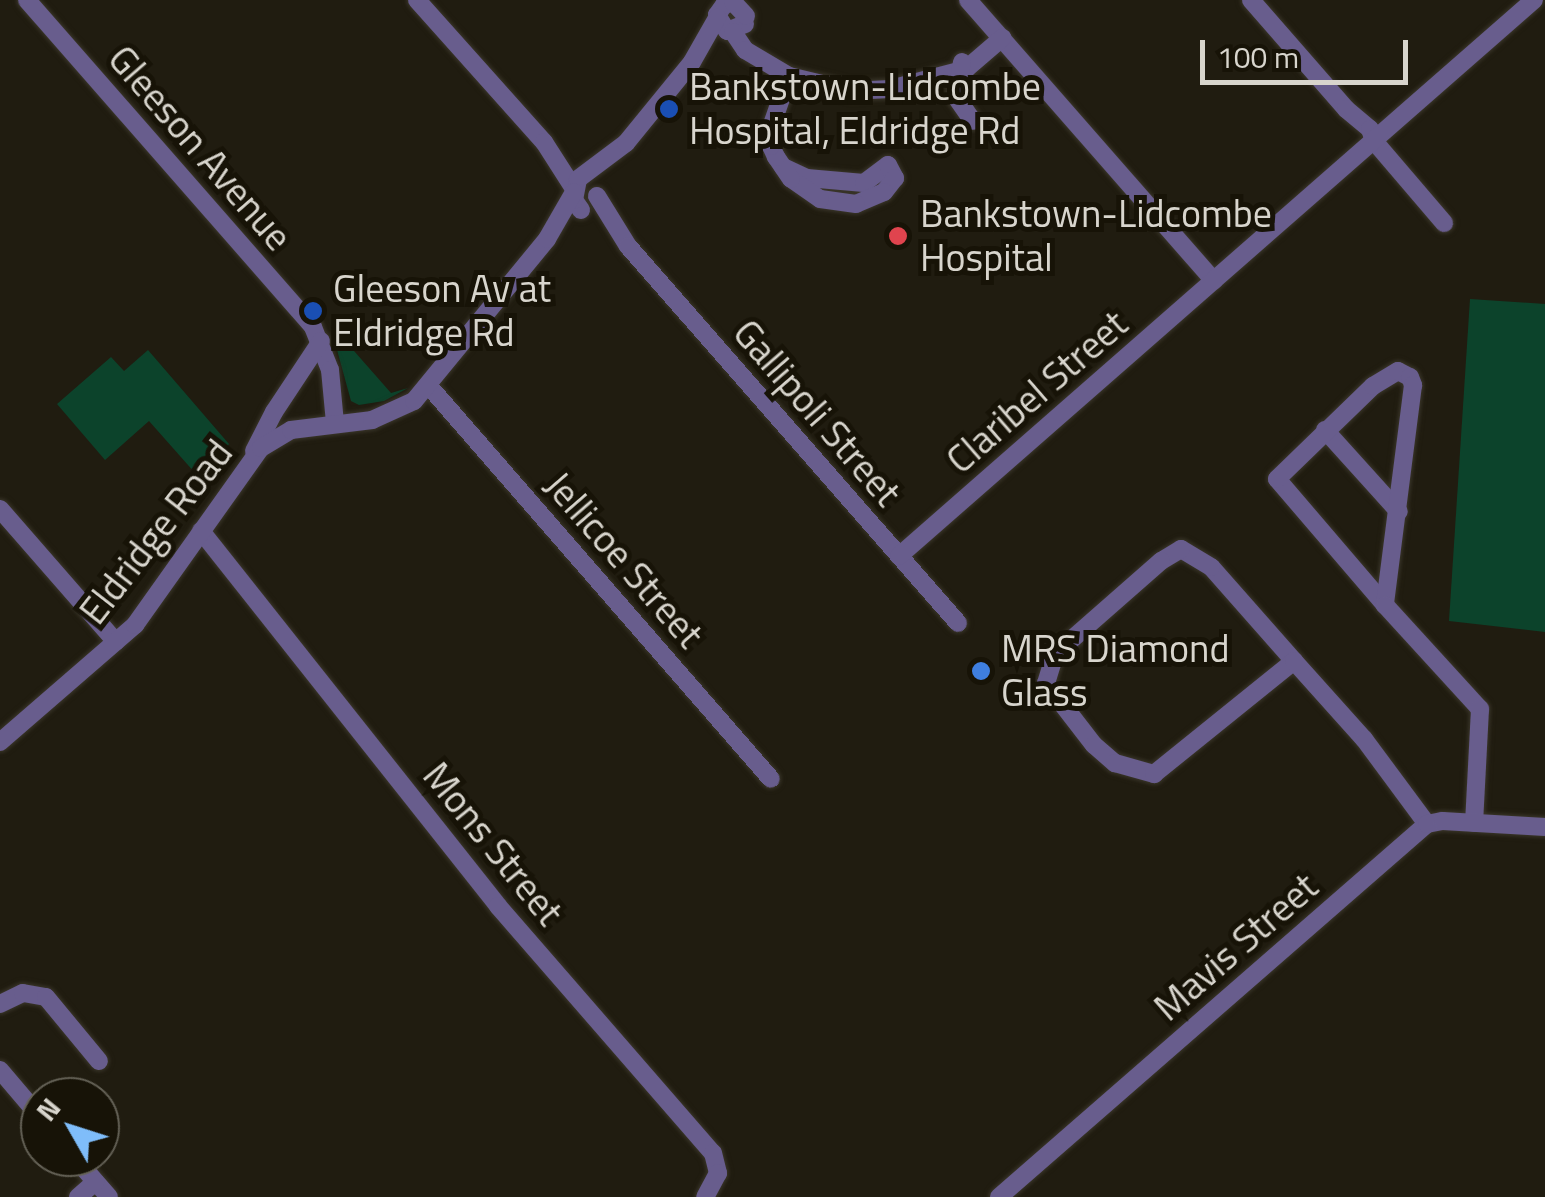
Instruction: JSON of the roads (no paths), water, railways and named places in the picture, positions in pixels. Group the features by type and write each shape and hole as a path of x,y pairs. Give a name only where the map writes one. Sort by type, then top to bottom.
{"street":[{"name":"Gleeson Avenue","path":"27,0 322,341"},
{"name":"Gallipoli Street","path":"417,0 958,623"},
{"path":"968,0 1214,281"},
{"path":"1250,0 1346,109 1366,125 1374,141 1444,223"},
{"name":"Claribel Street","path":"899,556 1534,0"},
{"path":"731,12 756,56 789,76 851,91 890,89 966,69 999,35"},
{"name":"Eldridge Road","path":"0,742 139,620 248,462 284,433 390,415 406,408 731,12"},
{"path":"886,69 890,89"},
{"path":"957,71 956,97 973,121"},
{"path":"783,167 807,178 864,183 888,165 895,178 866,202 834,204 802,188 783,167 771,146 769,133 789,76"},
{"path":"322,341 336,424"},
{"path":"248,462 274,412 322,341"},
{"path":"1385,605 1414,385 1398,371 1388,374 1325,430 1277,479 1385,605 1480,709 1474,823"},
{"name":"Jellicoe Street","path":"428,385 772,779"},
{"path":"1325,430 1399,512"},
{"path":"0,509 116,642"},
{"name":"Mons Street","path":"200,531 498,906 713,1152 718,1172 705,1197"},
{"path":"1294,662 1154,774 1115,763 1094,745 1046,683 1055,654 1169,554 1181,550 1210,567 1364,739 1427,824 1545,827"},
{"name":"Mavis Street","path":"998,1197 1427,824"},
{"path":"0,1004 23,992 39,992 100,1061"},
{"path":"0,1070 20,1094"},
{"path":"91,1177 109,1197"},
{"path":"78,1197 95,1182"}],"place":[{"name":"Bankstown-Lidcombe Hospital, Eldridge Rd","path":"669,109"},
{"name":"Bankstown-Lidcombe Hospital","path":"898,236"},
{"name":"Gleeson Av at Eldridge Rd","path":"313,311"},
{"name":"MRS Diamond Glass","path":"981,671"}]}
